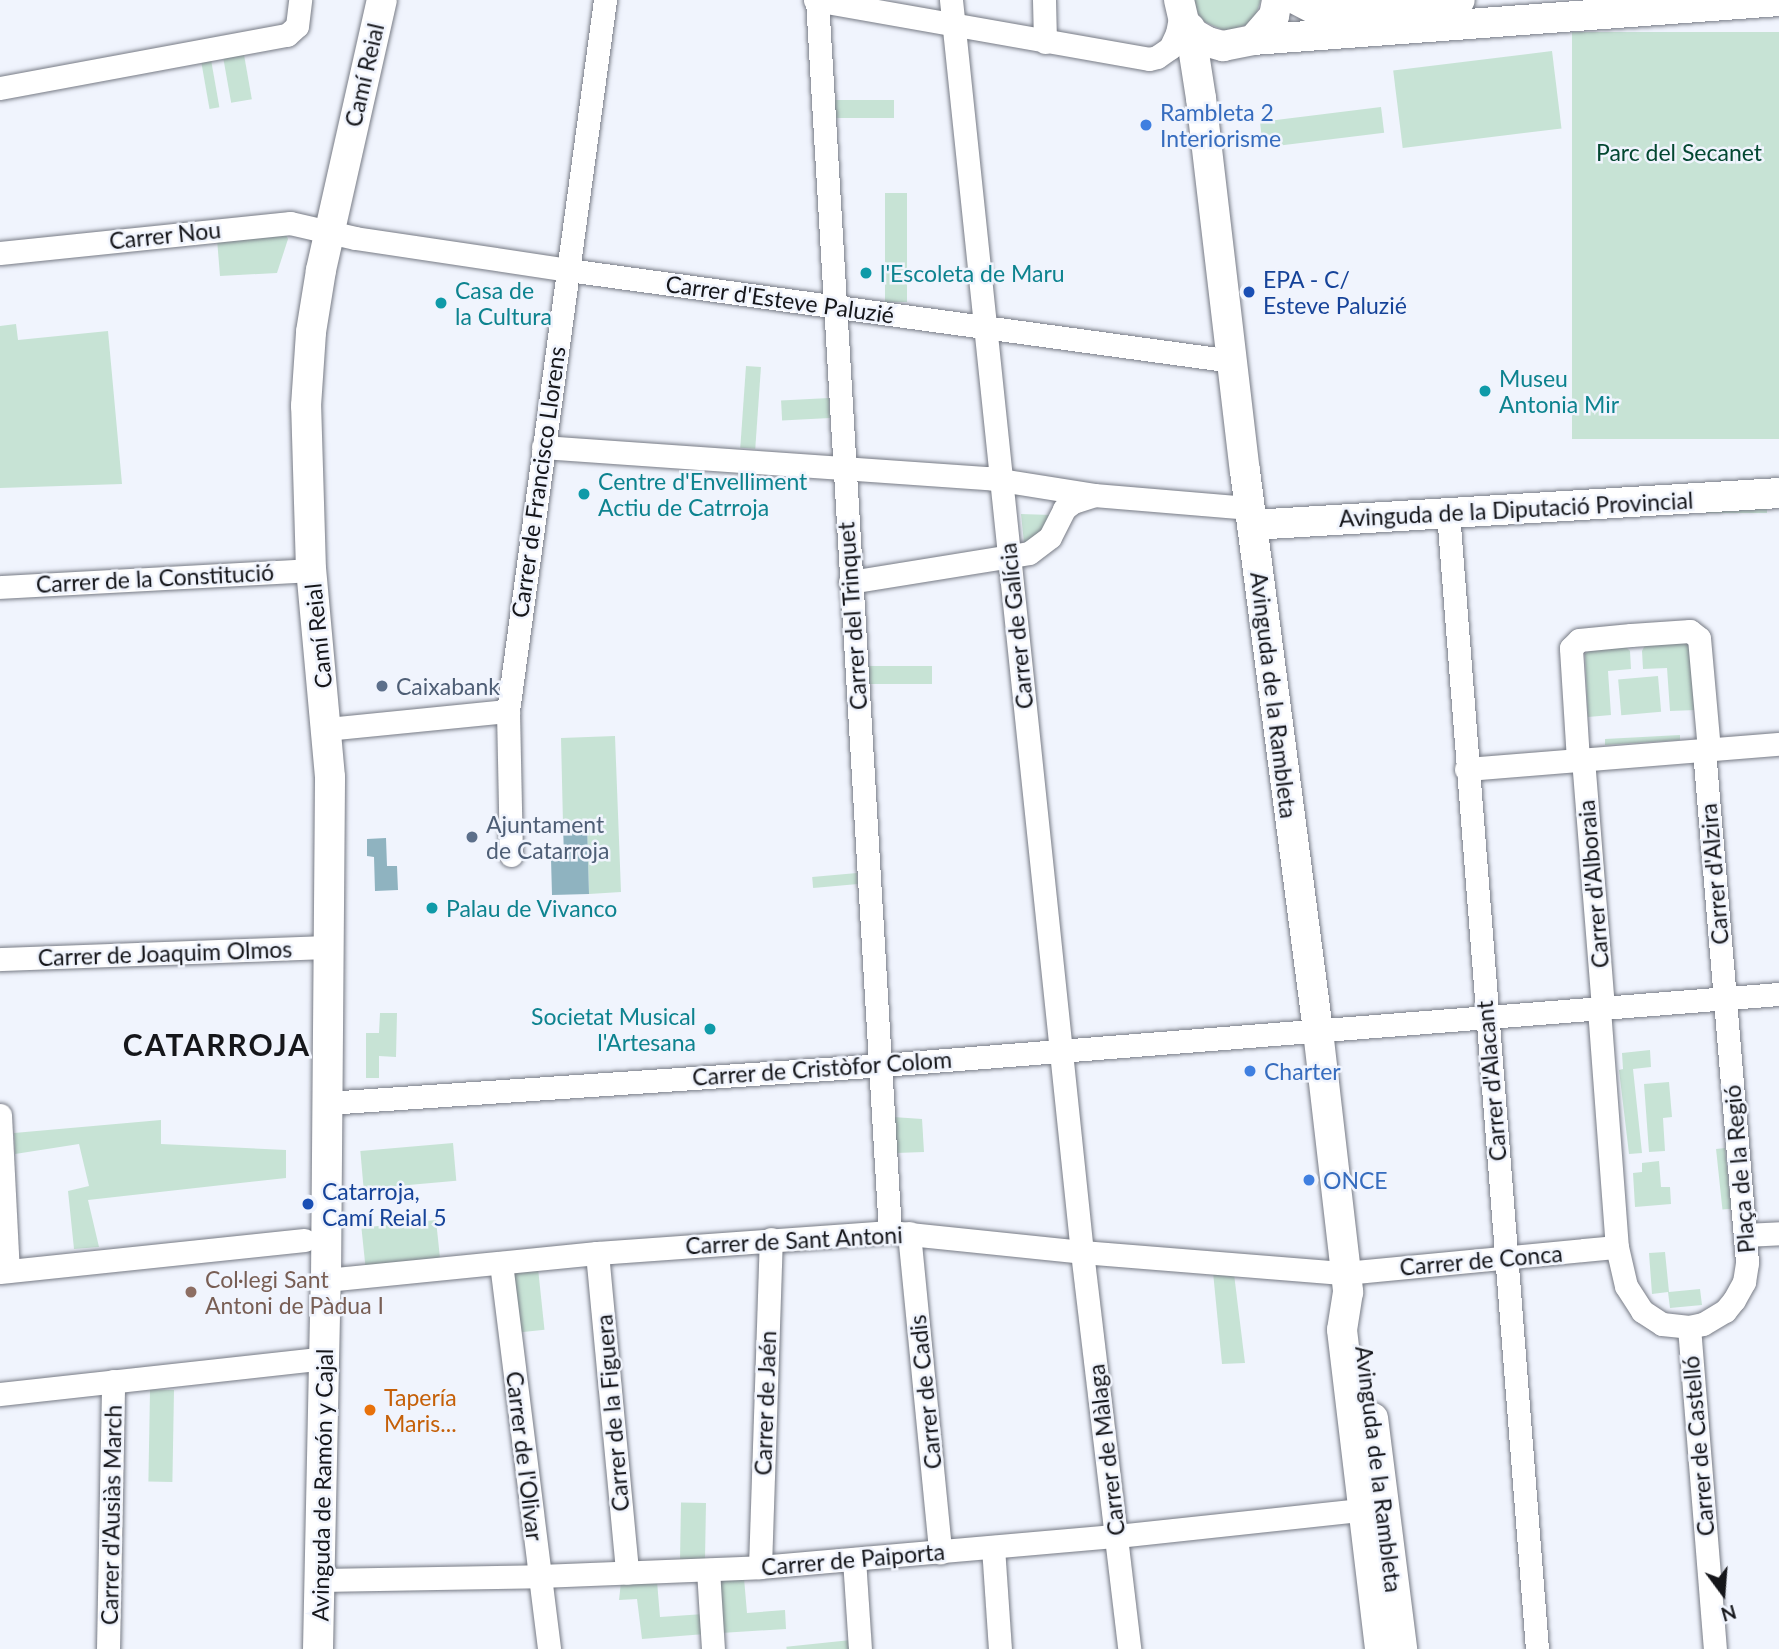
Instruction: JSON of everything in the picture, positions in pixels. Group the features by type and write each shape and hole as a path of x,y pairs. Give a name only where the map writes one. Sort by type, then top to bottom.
{"street":[{"path":"0,88 287,35 297,26 300,0"},
{"name":"Camí Reial","path":"326,1280 329,947 327,729 311,570 306,405 311,332 329,232 382,0"},
{"name":"Carrer de Francisco Llorens","path":"511,856 508,711 604,0"},
{"path":"816,0 1149,59 1157,57 1174,41 1183,13"},
{"name":"Carrer del Trinquet","path":"816,0 880,1065 900,1232"},
{"name":"Carrer de Galícia","path":"951,0 1082,1252"},
{"path":"1044,0 1045,42"},
{"path":"1277,0 1300,22 1326,33"},
{"name":"Avinguda de la Rambleta","path":"1201,98 1212,69 1274,16 1277,0"},
{"path":"1297,0 1315,9 1328,10 1460,0"},
{"path":"1183,13 1208,42 1243,43 1326,33 1779,1"},
{"name":"Avinguda de la Rambleta","path":"1183,13 1201,98 1251,517 1318,1031 1347,1283 1342,1330 1402,1649"},
{"name":"Carrer Nou","path":"0,253 282,222 329,232"},
{"name":"Carrer d'Esteve Paluzié","path":"329,232 568,270 1232,361"},
{"path":"543,447 1000,479 1011,484 1251,517"},
{"name":"Avinguda de la Diputació Provincial","path":"1251,517 1448,513 1779,493"},
{"path":"850,582 1008,558 1037,549 1050,537 1064,509 1073,502 1094,495"},
{"name":"Carrer d'Alacant","path":"1448,513 1537,1649"},
{"name":"Carrer de la Constitució","path":"0,587 311,570"},
{"name":"Carrer d'Alzira","path":"1580,760 1571,648 1579,640 1631,635 1690,631 1699,638 1725,999"},
{"path":"327,729 508,711"},
{"path":"1466,769 1779,744"},
{"name":"Carrer d'Alboraia","path":"1580,760 1601,1009"},
{"name":"Carrer de Joaquim Olmos","path":"0,959 329,947"},
{"path":"1689,1327 1662,1324 1642,1311 1626,1286 1617,1247 1601,1009 1779,994"},
{"name":"Plaça de la Regió","path":"1689,1327 1713,1319 1734,1300 1744,1282 1747,1262 1725,999"},
{"name":"Carrer de Cristòfor Colom","path":"327,1103 880,1065 1601,1009"},
{"path":"0,1115 4,1271 304,1240"},
{"name":"Carrer de Sant Antoni","path":"326,1280 597,1253 900,1232 1347,1283"},
{"name":"Carrer de Cadis","path":"900,1232 940,1552"},
{"path":"1746,1235 1779,1233"},
{"name":"Carrer de Jaén","path":"760,1567 771,1239"},
{"name":"Carrer de Conca","path":"1347,1283 1505,1257 1617,1247"},
{"name":"Carrer de Màlaga","path":"1082,1252 1129,1649"},
{"name":"Carrer de la Figuera","path":"597,1253 627,1573"},
{"name":"Carrer de l'Olivar","path":"501,1263 549,1649"},
{"name":"Avinguda de Ramón y Cajal","path":"318,1649 326,1280"},
{"name":"Carrer de Castelló","path":"1689,1327 1715,1649"},
{"path":"0,1394 325,1358"},
{"name":"Carrer d'Ausiàs March","path":"108,1649 113,1381"},
{"name":"Avinguda de la Rambleta","path":"1374,1508 1380,1649"},
{"name":"Carrer de Paiporta","path":"320,1580 540,1576 760,1567 1117,1536 1374,1508"},
{"path":"993,1547 1000,1649"},
{"path":"854,1559 860,1649"},
{"path":"708,1570 713,1649"}],"green space":[{"path":"1194,0 1261,0 1255,17 1246,25 1225,31 1205,22 1198,14"},
{"name":"Parc del Secanet","path":"1572,32 1779,32 1779,439 1572,439"},
{"path":"243,49 252,99 231,103 222,53"},
{"path":"1552,51 1562,128 1403,148 1393,70"},
{"path":"210,54 219,107 210,109 200,56"},
{"path":"833,100 894,100 894,118 833,118"},
{"path":"1381,107 1384,133 1263,148 1260,122"},
{"path":"885,193 907,193 907,302 885,302"},
{"path":"285,232 288,239 277,273 220,276 217,239"},
{"path":"16,324 18,340 108,331 122,484 0,488 0,326"},
{"path":"746,366 761,367 755,449 740,448"},
{"path":"829,398 830,418 782,420 781,401"},
{"path":"1480,504 1767,504 1767,513 1480,513"},
{"path":"1021,514 1051,515 1043,533 1024,543"},
{"path":"1690,642 1696,710 1670,711 1667,668 1643,669 1642,651 1645,645"},
{"path":"1626,647 1630,651 1631,669 1608,671 1611,715 1588,717 1585,654 1591,649"},
{"path":"866,666 932,666 932,684 866,684"},
{"path":"1658,676 1661,712 1621,715 1618,679"},
{"path":"1680,735 1680,740 1605,745 1605,739"},
{"path":"615,736 621,892 589,894 587,823 563,824 561,738"},
{"path":"857,873 858,884 813,888 812,877"},
{"path":"380,1013 397,1013 396,1057 379,1056 379,1078 366,1078 366,1033 379,1033"},
{"path":"1650,1050 1651,1067 1633,1069 1642,1153 1629,1154 1619,1070 1623,1069 1622,1053"},
{"path":"1669,1082 1672,1117 1663,1118 1665,1151 1649,1152 1644,1084"},
{"path":"893,1117 922,1119 924,1152 896,1153"},
{"path":"161,1120 161,1144 286,1150 286,1178 88,1200 99,1247 74,1249 68,1191 89,1186 79,1144 15,1154 14,1133"},
{"path":"453,1143 456,1181 364,1189 360,1151"},
{"path":"1725,1148 1731,1209 1722,1210 1716,1149"},
{"path":"1659,1161 1661,1187 1670,1187 1671,1204 1635,1207 1633,1173 1642,1172 1642,1163"},
{"path":"436,1220 440,1259 365,1267 361,1228"},
{"path":"1665,1252 1669,1292 1700,1289 1702,1305 1670,1308 1668,1292 1652,1294 1649,1253"},
{"path":"538,1268 544,1330 519,1332 512,1271"},
{"path":"1213,1272 1234,1274 1245,1363 1222,1364"},
{"path":"150,1390 174,1390 172,1482 148,1482"},
{"path":"681,1503 706,1503 705,1561 680,1561"},
{"path":"744,1578 747,1613 785,1610 786,1629 721,1633 717,1580"},
{"path":"657,1581 660,1617 704,1614 705,1634 642,1639 637,1599 619,1600 621,1582"},
{"path":"851,1640 852,1649 787,1649 786,1647"}],"water":[{"path":"587,822 589,894 552,895 551,859 564,858 563,824"},
{"path":"386,838 387,866 397,866 398,890 375,891 374,857 367,856 367,839"}],"place":[{"name":"Rambleta 2 Interiorisme","path":"1146,125"},
{"name":"l'Escoleta de Maru","path":"866,273"},
{"name":"EPA - C/ Esteve Paluzié","path":"1249,292"},
{"name":"Casa de la Cultura","path":"441,303"},
{"name":"Museu Antonia Mir","path":"1485,391"},
{"name":"Centre d'Envelliment Actiu de Catrroja","path":"584,494"},
{"name":"Caixabank","path":"382,686"},
{"name":"Ajuntament de Catarroja","path":"472,837"},
{"name":"Palau de Vivanco","path":"432,908"},
{"name":"Societat Musical l'Artesana","path":"710,1029"},
{"name":"Charter","path":"1250,1071"},
{"name":"ONCE","path":"1309,1180"},
{"name":"Catarroja, Camí Reial 5","path":"308,1204"},
{"name":"Col·legi Sant Antoni de Pàdua I","path":"191,1292"},
{"name":"Tapería Maris...","path":"370,1410"}],"district":[{"name":"CATARROJA","path":"217,1044"}]}
